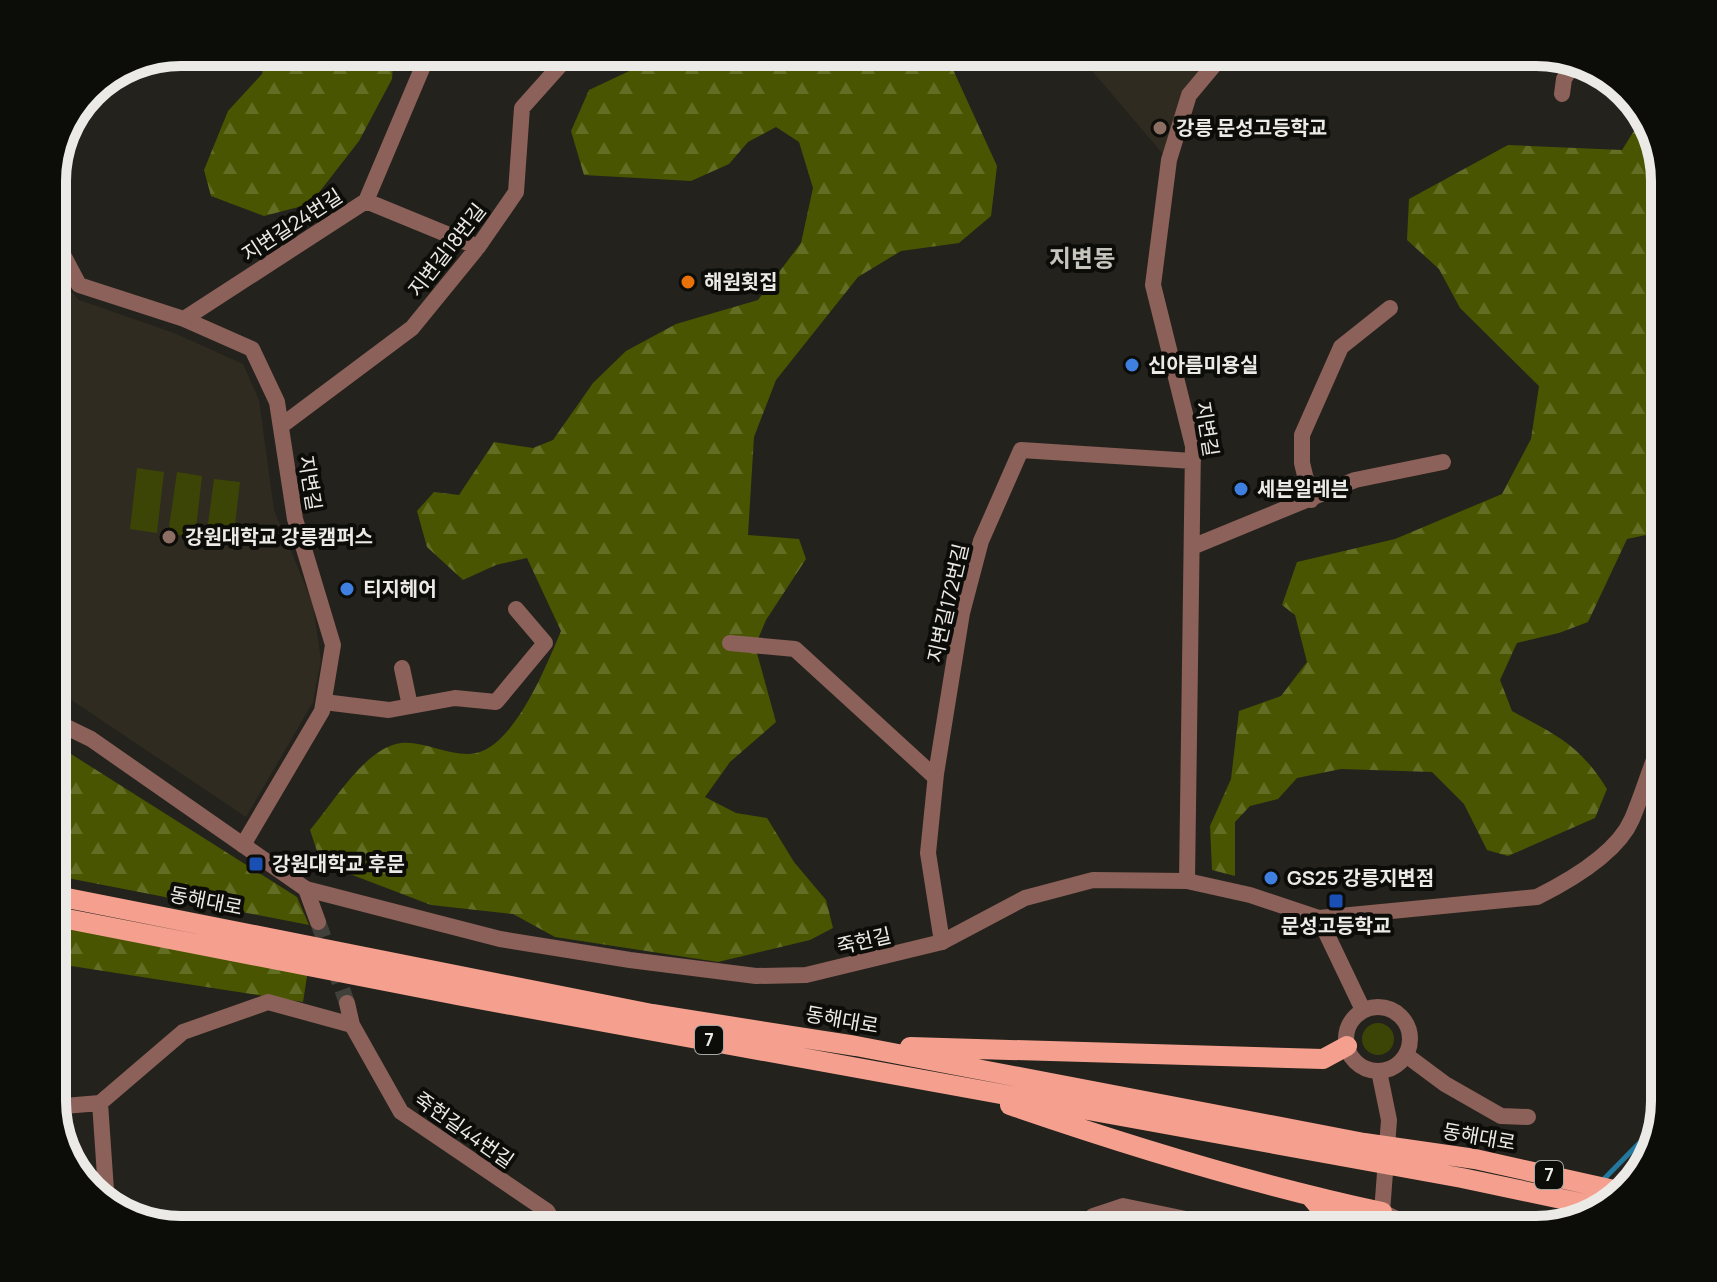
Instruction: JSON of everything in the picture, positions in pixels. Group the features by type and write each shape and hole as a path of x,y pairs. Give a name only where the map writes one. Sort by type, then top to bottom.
{"main road":[{"name":"동해대로","path":"66,898 652,1014 856,1046 1407,1160 1462,1178 1586,1204"},
{"name":"동해대로","path":"66,919 462,996 1365,1152"},
{"path":"856,1046 1323,1059 1347,1046"},
{"path":"942,1081 1104,1137 1311,1197 1382,1212"},
{"name":"동해대로","path":"1407,1160 1475,1159 1609,1189"},
{"path":"1311,1197 1327,1216"}],"street":[{"name":"지변길24번길","path":"184,319 366,201 423,66"},
{"name":"지변길18번길","path":"281,426 412,328 478,247 516,192 522,108 560,66"},
{"name":"지변길","path":"1187,881 1193,446 1153,285 1173,147 1189,95 1212,66"},
{"path":"1562,94 1564,79 1569,71"},
{"path":"366,201 478,247"},
{"name":"지변길","path":"66,260 79,285 184,319 252,349 277,402 295,519 333,645 322,711 243,845"},
{"path":"1311,500 1302,463 1302,435 1341,347 1390,308"},
{"name":"지변길172번길","path":"942,942 928,853 935,777 962,613 981,541 1021,450 1193,461"},
{"path":"1192,547 1355,480 1443,462"},
{"path":"324,702 389,710 455,698 496,702 545,643 516,609"},
{"path":"730,643 795,649 935,777"},
{"path":"402,668 410,706"},
{"path":"66,727 91,739 306,889 318,922"},
{"path":"1363,1010 1319,918 1537,897 1564,884 1610,848 1631,822 1651,763"},
{"name":"죽헌길","path":"306,889 500,939 756,976 806,975 942,942 1025,898 1093,880 1187,881 1250,895 1319,918"},
{"path":"66,1106 100,1103 183,1032 268,1002 352,1025"},
{"name":"죽헌길44번길","path":"347,1003 352,1025 401,1112 547,1211 550,1216"},
{"path":"1383,1007 1401,1016 1410,1035 1406,1055 1390,1069 1379,1071 1359,1065 1347,1046 1349,1025 1363,1010 1383,1007"},
{"path":"1406,1055 1445,1084 1501,1116 1528,1117"},
{"path":"1378,1216 1382,1212 1389,1120 1379,1071"},
{"path":"100,1103 106,1187"},
{"path":"1093,1216 1123,1206 1171,1216"},
{"path":"1382,1212 1390,1216"}],"shaded area":[{"name":"강릉 문성고등학교","path":"1088,66 1213,66 1189,95 1169,161"},
{"name":"강원대학교 강릉캠퍼스","path":"66,286 79,300 174,333 243,364 259,400 274,510 313,604 321,660 313,702 246,817 66,696"}],"green space":[{"path":"264,66 393,66 392,79 359,141 310,204 264,216 211,196 204,170 228,111 262,74"},
{"path":"640,66 951,66 997,166 991,216 959,243 901,251 858,277 776,380 754,437 748,535 799,539 806,559 766,620 755,646 776,722 730,762 705,797 736,813 767,818 794,862 826,900 833,928 810,940 718,962 555,937 513,914 431,905 321,863 310,830 360,768 383,749 413,743 469,754 485,750 500,739 526,705 561,631 527,558 496,565 463,580 427,547 417,511 434,492 459,495 494,442 533,448 553,440 593,383 626,351 676,324 758,300 801,243 813,188 799,142 776,127 748,142 729,164 691,181 584,175 571,131 589,90"},
{"path":"1637,126 1647,151 1651,181 1651,534 1627,539 1588,622 1517,643 1500,680 1512,711 1566,742 1597,774 1607,789 1595,818 1508,856 1487,850 1464,804 1432,772 1341,769 1297,778 1278,799 1250,806 1235,822 1235,876 1212,870 1210,826 1231,779 1239,711 1281,696 1307,662 1295,615 1282,605 1297,562 1395,539 1502,494 1531,439 1539,386 1460,308 1439,269 1407,240 1409,199 1508,145 1622,150"},
{"path":"137,468 164,472 157,533 130,529"},
{"path":"177,472 202,476 195,537 168,534"},
{"path":"214,479 240,482 233,542 206,539"},
{"path":"66,751 297,897 309,925 66,878"},
{"path":"66,927 308,970 303,1002 66,965"},
{"path":"1378,1023 1389,1028 1394,1039 1389,1050 1378,1055 1367,1050 1362,1039 1367,1028"}],"waterway":[{"path":"1601,1182 1645,1137"}],"tunnel":[{"path":"318,922 347,1003"}],"place":[{"name":"강릉 문성고등학교","path":"1160,128"},
{"name":"해원횟집","path":"688,282"},
{"name":"신아름미용실","path":"1132,365"},
{"name":"세븐일레븐","path":"1241,489"},
{"name":"강원대학교 강릉캠퍼스","path":"169,537"},
{"name":"티지헤어","path":"347,589"},
{"name":"강원대학교 후문","path":"256,864"},
{"name":"GS25 강릉지변점","path":"1271,878"},
{"name":"문성고등학교","path":"1336,901"}],"district":[{"name":"지변동","path":"1082,259"}]}
